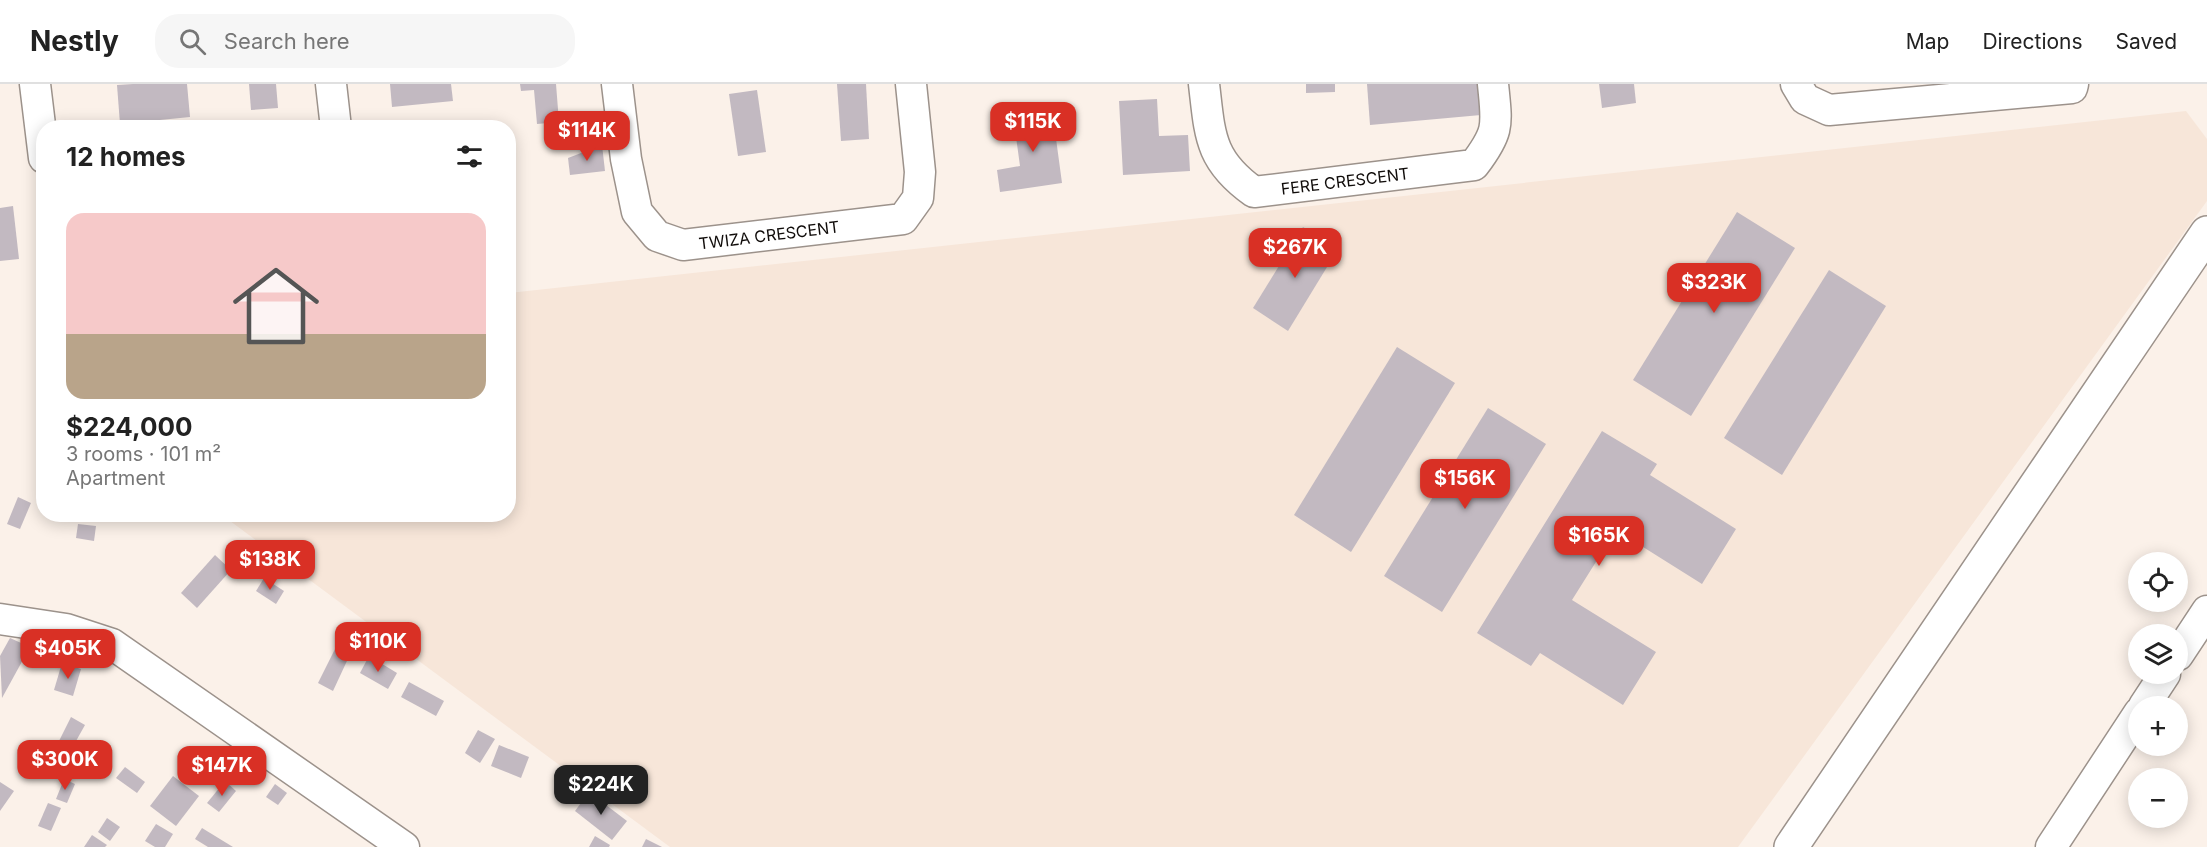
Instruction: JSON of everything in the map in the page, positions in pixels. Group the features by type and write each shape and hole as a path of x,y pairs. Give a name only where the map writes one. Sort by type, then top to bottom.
{"street":[{"path":"35,84 39,120"},
{"path":"331,84 335,120"},
{"name":"TWIZA CRESCENT","path":"617,84 626,159 637,212 657,236 683,245 903,219 918,198 919,181 910,84"},
{"name":"FERE CRESCENT","path":"1204,84 1209,130 1218,156 1233,177 1254,192 1474,165 1491,144 1497,124 1493,84"},
{"path":"1796,84 1805,99 1829,110 2072,88 2073,84"},
{"path":"1791,847 2207,233"},
{"path":"2188,640 2207,611"},
{"path":"0,619 66,629 111,644 404,847"},
{"path":"2050,847 2128,730"}],"shaded area":[{"path":"2186,111 2207,139 2207,201 1738,847 670,847 231,522 516,522 516,292"}],"building":[{"path":"187,84 190,117 120,120 117,85"},
{"path":"249,84 276,84 278,108 251,110"},
{"path":"390,84 451,84 453,101 392,107"},
{"path":"520,84 556,84 559,122 537,124 534,90 521,91"},
{"path":"837,84 866,84 869,139 841,141"},
{"path":"1306,84 1335,84 1335,92 1306,93"},
{"path":"1367,84 1478,84 1481,115 1370,125"},
{"path":"1599,84 1634,84 1636,103 1602,108"},
{"path":"757,90 766,152 738,156 729,94"},
{"path":"1157,99 1159,136 1188,135 1190,171 1123,175 1119,101"},
{"path":"1052,109 1062,183 1000,192 997,170 1020,166 1013,115"},
{"path":"602,145 605,171 570,175 568,158"},
{"path":"13,206 19,259 0,261 0,208"},
{"path":"1737,212 1795,248 1691,416 1633,380"},
{"path":"1303,227 1338,249 1288,331 1253,308"},
{"path":"1829,270 1886,306 1782,475 1724,438"},
{"path":"1397,347 1455,383 1351,552 1294,515"},
{"path":"1488,408 1546,444 1442,612 1384,576"},
{"path":"1602,431 1657,464 1650,475 1736,529 1702,584 1616,530 1572,600 1656,652 1623,705 1540,653 1531,666 1477,633"},
{"path":"18,497 31,503 20,529 7,524"},
{"path":"78,524 96,526 94,541 76,538"},
{"path":"215,555 231,570 197,608 181,593"},
{"path":"264,578 284,591 276,604 256,591"},
{"path":"10,638 30,647 2,698 0,656"},
{"path":"339,641 353,648 333,691 318,683"},
{"path":"369,656 397,673 388,689 360,673"},
{"path":"62,663 81,669 73,696 54,690"},
{"path":"409,682 444,701 436,716 401,697"},
{"path":"71,717 85,725 71,750 58,743"},
{"path":"478,730 495,739 480,763 465,753"},
{"path":"499,745 529,757 521,778 491,766"},
{"path":"125,767 145,782 137,793 116,778"},
{"path":"173,776 199,796 176,826 150,806"},
{"path":"64,779 75,784 67,803 56,799"},
{"path":"225,781 236,791 219,812 207,803"},
{"path":"0,782 14,791 0,811"},
{"path":"275,784 287,793 278,805 266,797"},
{"path":"589,792 627,821 612,840 575,811"},
{"path":"48,803 61,808 51,831 38,826"},
{"path":"107,818 120,827 110,841 98,832"},
{"path":"156,824 173,834 165,847 155,847 145,841"},
{"path":"202,828 233,847 208,847 195,839"},
{"path":"92,835 107,845 105,847 84,847"},
{"path":"595,836 610,845 609,847 589,847"},
{"path":"646,839 662,847 642,847"}]}
